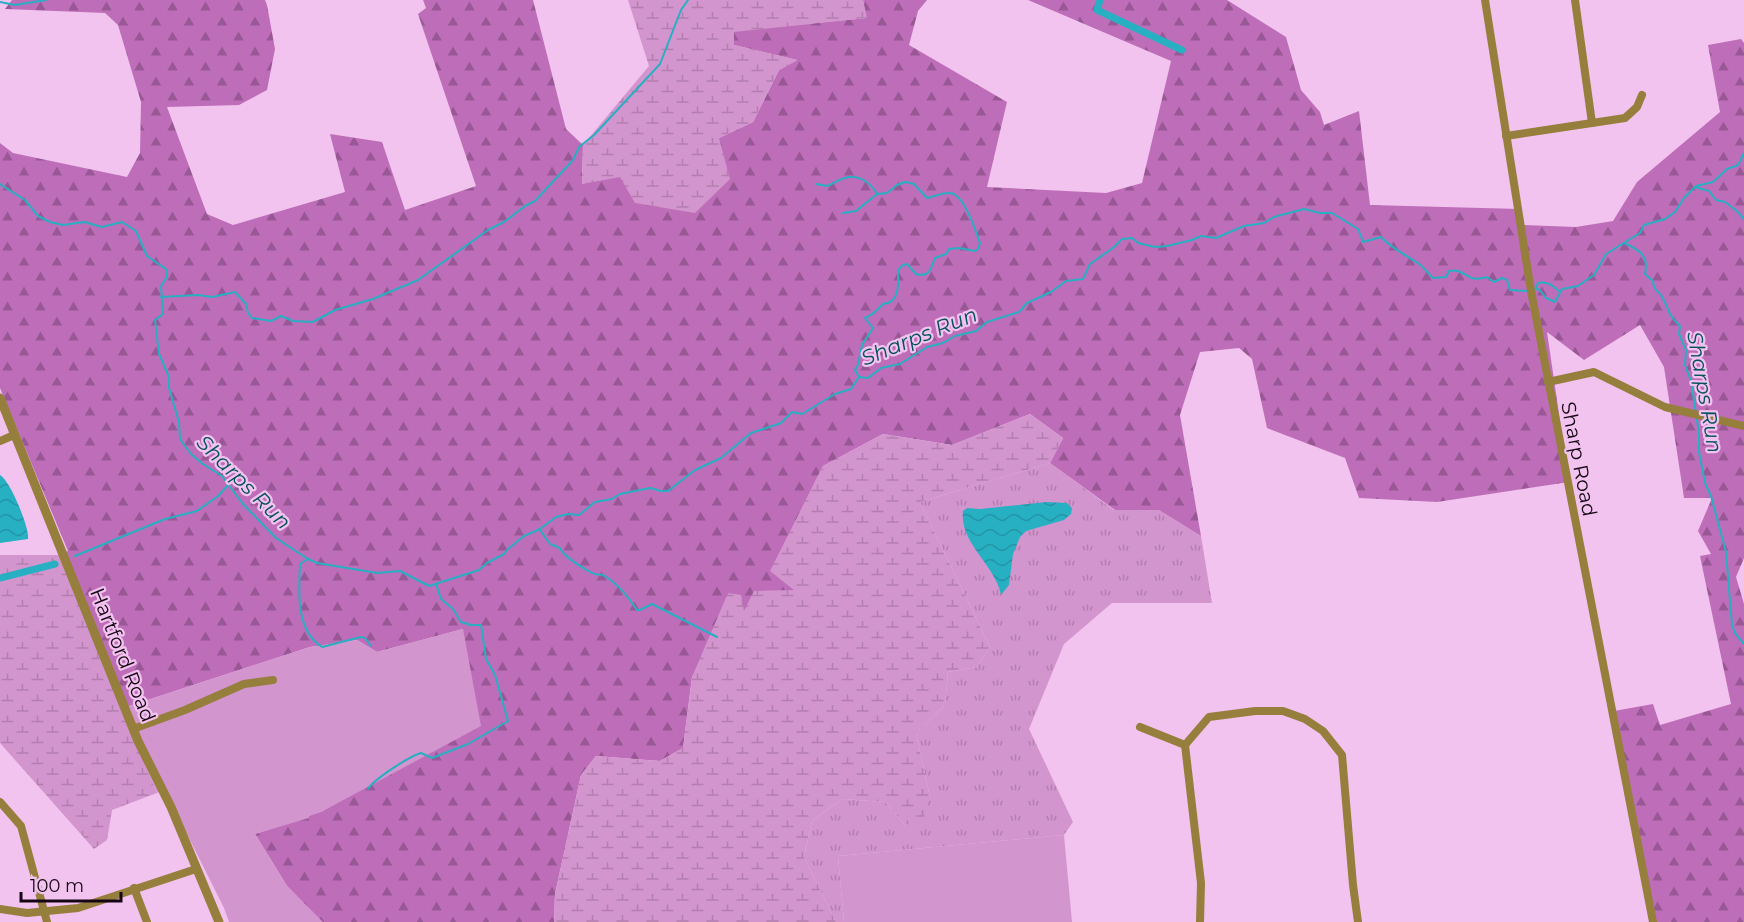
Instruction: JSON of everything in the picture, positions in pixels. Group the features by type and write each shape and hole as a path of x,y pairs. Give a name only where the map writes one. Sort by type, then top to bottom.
{"street":[{"name":"Sharp Road","path":"1485,0 1527,273 1653,922"},
{"path":"1575,0 1592,123"},
{"path":"1506,136 1625,118 1636,106 1642,94"},
{"path":"1548,382 1594,372 1665,407 1744,426"},
{"name":"Hartford Road","path":"0,398 133,729 171,807 219,922"},
{"path":"0,441 14,435"},
{"path":"133,729 185,710 244,684 273,680"},
{"path":"1200,922 1201,883 1185,745 1209,717 1255,711 1282,711 1305,719 1323,731 1342,755 1358,922"},
{"path":"1140,727 1185,745"},
{"path":"0,802 21,826 47,922"},
{"path":"0,909 27,913 78,908 196,869"},
{"path":"134,888 147,922"}],"green space":[{"path":"12,0 265,0 275,49 267,90 239,105 167,107 207,214 233,225 345,192 330,134 382,142 405,210 476,186 418,14 426,8 423,0 533,0 566,129 583,145 582,184 719,138 753,122 779,70 797,60 734,45 734,31 866,18 863,0 927,0 918,11 909,45 1007,102 987,187 1106,193 1142,183 1171,61 1028,0 1227,0 1286,37 1301,90 1320,112 1324,125 1359,111 1370,205 1520,209 1523,225 1576,227 1613,221 1637,182 1720,112 1708,45 1741,39 1744,43 1744,558 1736,577 1744,604 1744,922 1654,922 1614,711 1653,704 1660,725 1731,704 1700,556 1711,554 1698,531 1712,498 1684,498 1664,367 1640,325 1584,360 1547,332 1569,482 1437,502 1359,498 1345,458 1267,428 1252,359 1239,348 1200,352 1180,415 1201,536 1159,510 1115,510 1050,463 1063,438 1030,414 952,445 883,434 823,466 771,571 795,590 743,612 692,677 683,748 660,761 596,756 581,775 555,894 554,922 322,922 287,886 255,834 323,811 463,629 377,652 357,640 310,647 123,708 59,555 68,551 0,388 0,143 13,153 127,177 140,153 141,102 118,25 105,13 5,9"},
{"path":"628,0 863,0 867,18 734,32 734,45 798,60 779,70 753,122 719,138 730,179 695,213 635,203 620,177 582,184 583,145 649,66"},
{"path":"1030,414 1063,438 1050,463 920,502 990,647 977,667 948,672 945,705 916,733 930,797 924,818 905,825 885,802 842,799 812,821 804,857 836,922 554,922 555,894 581,775 596,756 660,761 683,748 692,677 728,593 741,595 744,611 754,591 794,590 770,571 823,466 883,434 952,445"},
{"path":"1050,463 1114,510 1159,510 1201,536 1212,603 1112,603 1064,644 1029,729 1073,822 1064,835 838,856 844,922 836,922 804,857 812,821 842,799 885,802 905,825 930,797 916,733 945,705 948,672 977,667 990,647 920,502"},
{"path":"0,555 59,555 157,793 112,810 107,840 94,849 0,743"},
{"path":"463,629 481,726 309,818 255,834 287,886 323,922 229,922 165,790 157,793 123,708 310,647 357,640 377,652"},
{"path":"1064,835 1072,922 844,922 838,856"}],"water":[{"path":"0,475 9,486 18,505 26,525 28,539 0,543"},
{"path":"1047,502 1067,503 1072,508 1071,514 1064,520 1026,531 1020,537 1013,554 1009,585 1001,595 998,584 967,534 963,523 963,511 967,508 980,509"}],"waterway":[{"path":"0,2 15,5 46,0"},
{"path":"161,297 198,295 212,297 235,292 246,304 252,318 271,321 281,316 293,321 313,322 335,310 373,299 418,280 488,230 535,201 573,160 579,147 594,135 660,64 681,10 688,0"},
{"path":"1100,0 1097,10 1182,50"},
{"name":"Sharps Run","path":"859,377 868,378 881,368 900,364 927,347 976,331 987,322 1019,312 1027,303 1051,292 1066,281 1083,279 1090,264 1122,239 1132,238 1138,243 1155,247 1167,246 1201,236 1216,238 1244,226 1264,223 1274,217 1304,209 1332,213 1358,229 1363,242 1381,237 1421,266 1433,278 1446,277 1449,271 1459,271 1474,279 1487,277 1494,282 1502,278 1507,280 1510,290 1539,289 1546,298 1555,302 1562,289 1578,286 1594,275 1606,254 1640,233 1644,225 1665,219 1675,212 1696,186 1713,182 1727,169 1738,165 1744,153"},
{"path":"816,184 827,186 855,177 868,183 877,194"},
{"path":"843,213 856,211 877,194 887,193 905,182 914,184 927,198 948,193 956,195 969,214 980,243 975,251 949,249 946,254 935,258 929,271 924,275 916,274 907,264 898,270 898,288 893,300 884,303 865,318 873,328 862,345 855,370 859,377"},
{"name":"Sharps Run","path":"0,184 25,200 38,216 50,222 63,225 84,222 102,227 122,222 136,231 147,256 166,269 167,277 161,286 163,314 155,320 159,354 169,377 169,388 179,422 180,439 191,454 222,476 243,504 276,538 317,563 377,573 400,571 429,586 479,570 504,554 524,536 540,529 556,517 568,514 579,515 595,502 612,499 620,494 650,488 668,491 695,470 721,458 751,433 781,423 792,412 802,414 835,394 851,389 859,377"},
{"path":"1695,187 1709,191 1716,200 1725,202 1744,219"},
{"name":"Sharps Run","path":"1624,243 1642,254 1646,263 1645,274 1653,281 1670,315 1680,326 1679,334 1686,350 1685,365 1691,381 1705,483 1711,496 1726,552 1732,625 1744,644"},
{"path":"1535,289 1538,283 1548,283 1560,292"},
{"path":"75,556 165,519 197,511 218,496 228,485"},
{"path":"540,530 550,544 560,548 574,562 615,583 637,610 652,604 717,637"},
{"path":"308,559 300,564 299,598 303,620 313,640 322,647 361,637 365,638 371,646"},
{"path":"0,578 55,564"},
{"path":"368,789 385,774 416,755 421,753 432,758 468,744 508,721 495,675 486,659 481,625 461,622 453,609 441,599 436,584"}]}
